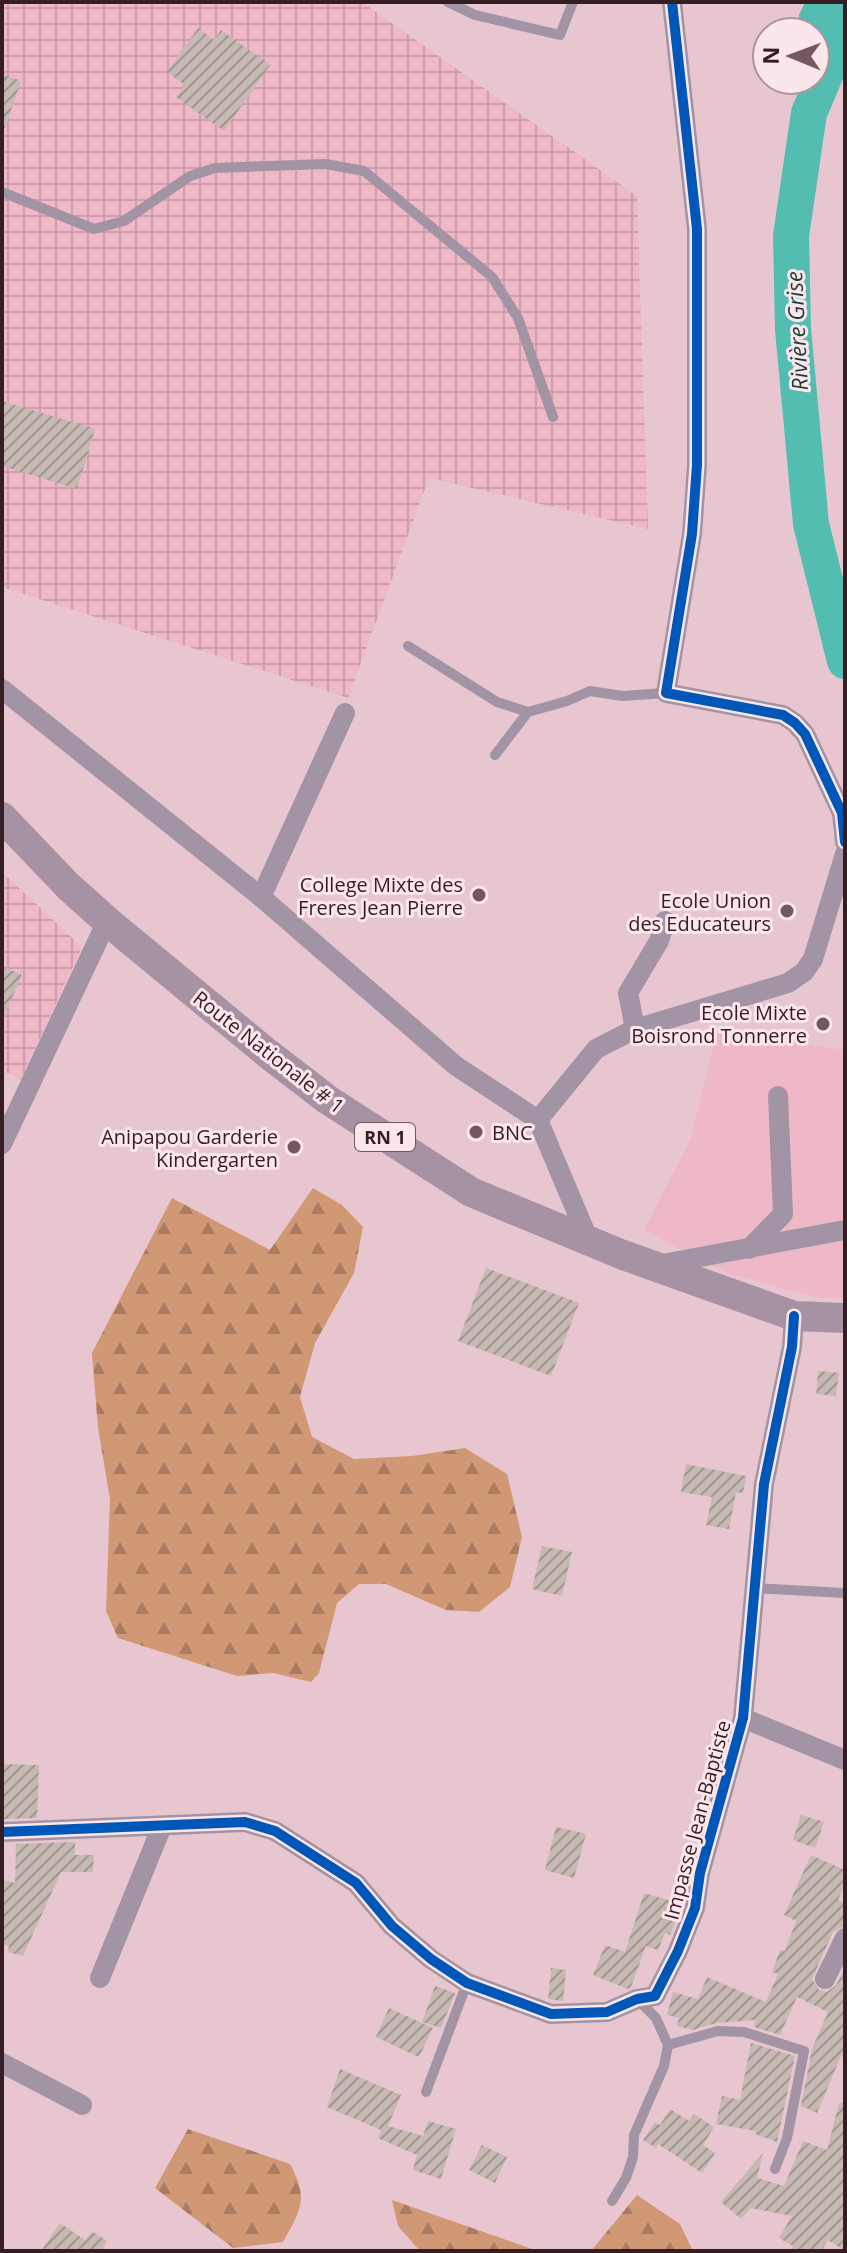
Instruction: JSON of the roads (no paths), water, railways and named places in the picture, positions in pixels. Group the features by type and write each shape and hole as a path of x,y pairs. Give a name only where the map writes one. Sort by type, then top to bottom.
{"main road":[{"name":"Route Nationale # 1","path":"2,817 68,886 151,960 328,1100 471,1192 653,1266 794,1316 845,1318"}],"street":[{"path":"672,2 697,229 697,465 692,534 666,693 783,715 795,723 805,734 842,813 845,842"},
{"path":"2,689 261,897 456,1066 538,1120 589,1241"},
{"path":"261,897 345,713"},
{"path":"538,1120 596,1049 635,1029 788,983 804,972 813,959 845,854"},
{"path":"2,1144 107,921"},
{"path":"635,1029 628,993 659,941 665,921"},
{"path":"749,1249 783,1214 778,1096"},
{"path":"653,1266 845,1230"},
{"name":"Impasse Jean-Baptiste","path":"2,1832 245,1822 275,1831 356,1883 392,1926 431,1959 467,1983 551,2014 607,2012 637,1999 655,1996 695,1908 700,1873 743,1718 764,1484 792,1347 794,1316"},
{"path":"743,1718 845,1760"},
{"path":"100,1978 162,1826"},
{"path":"825,1979 845,1938"},
{"path":"2,2063 82,2105"}],"lane":[{"path":"448,2 475,15 560,35 573,2"},
{"path":"2,192 94,229 124,221 190,176 215,168 326,164 364,171 492,277 518,318 553,417"},
{"path":"408,646 497,702 528,712 557,705 590,691 622,696 666,693"},
{"path":"495,755 528,712"},
{"path":"755,1588 845,1593"},
{"path":"426,2092 467,1983"},
{"path":"612,2201 626,2178 633,2157 634,2135 664,2066 668,2045 656,2018 637,1999"},
{"path":"668,2045 718,2031 744,2032 804,2051 787,2138 775,2169"}],"waterway":[{"name":"Rivière Grise","path":"836,2 831,61 809,113 791,236 793,329 811,524 845,661"}],"place":[{"name":"College Mixte des Freres Jean Pierre","path":"479,895"},
{"name":"Ecole Union des Educateurs","path":"787,911"},
{"name":"Ecole Mixte Boisrond Tonnerre","path":"823,1024"},
{"name":"BNC","path":"476,1132"},
{"name":"Anipapou Garderie Kindergarten","path":"294,1147"}]}
